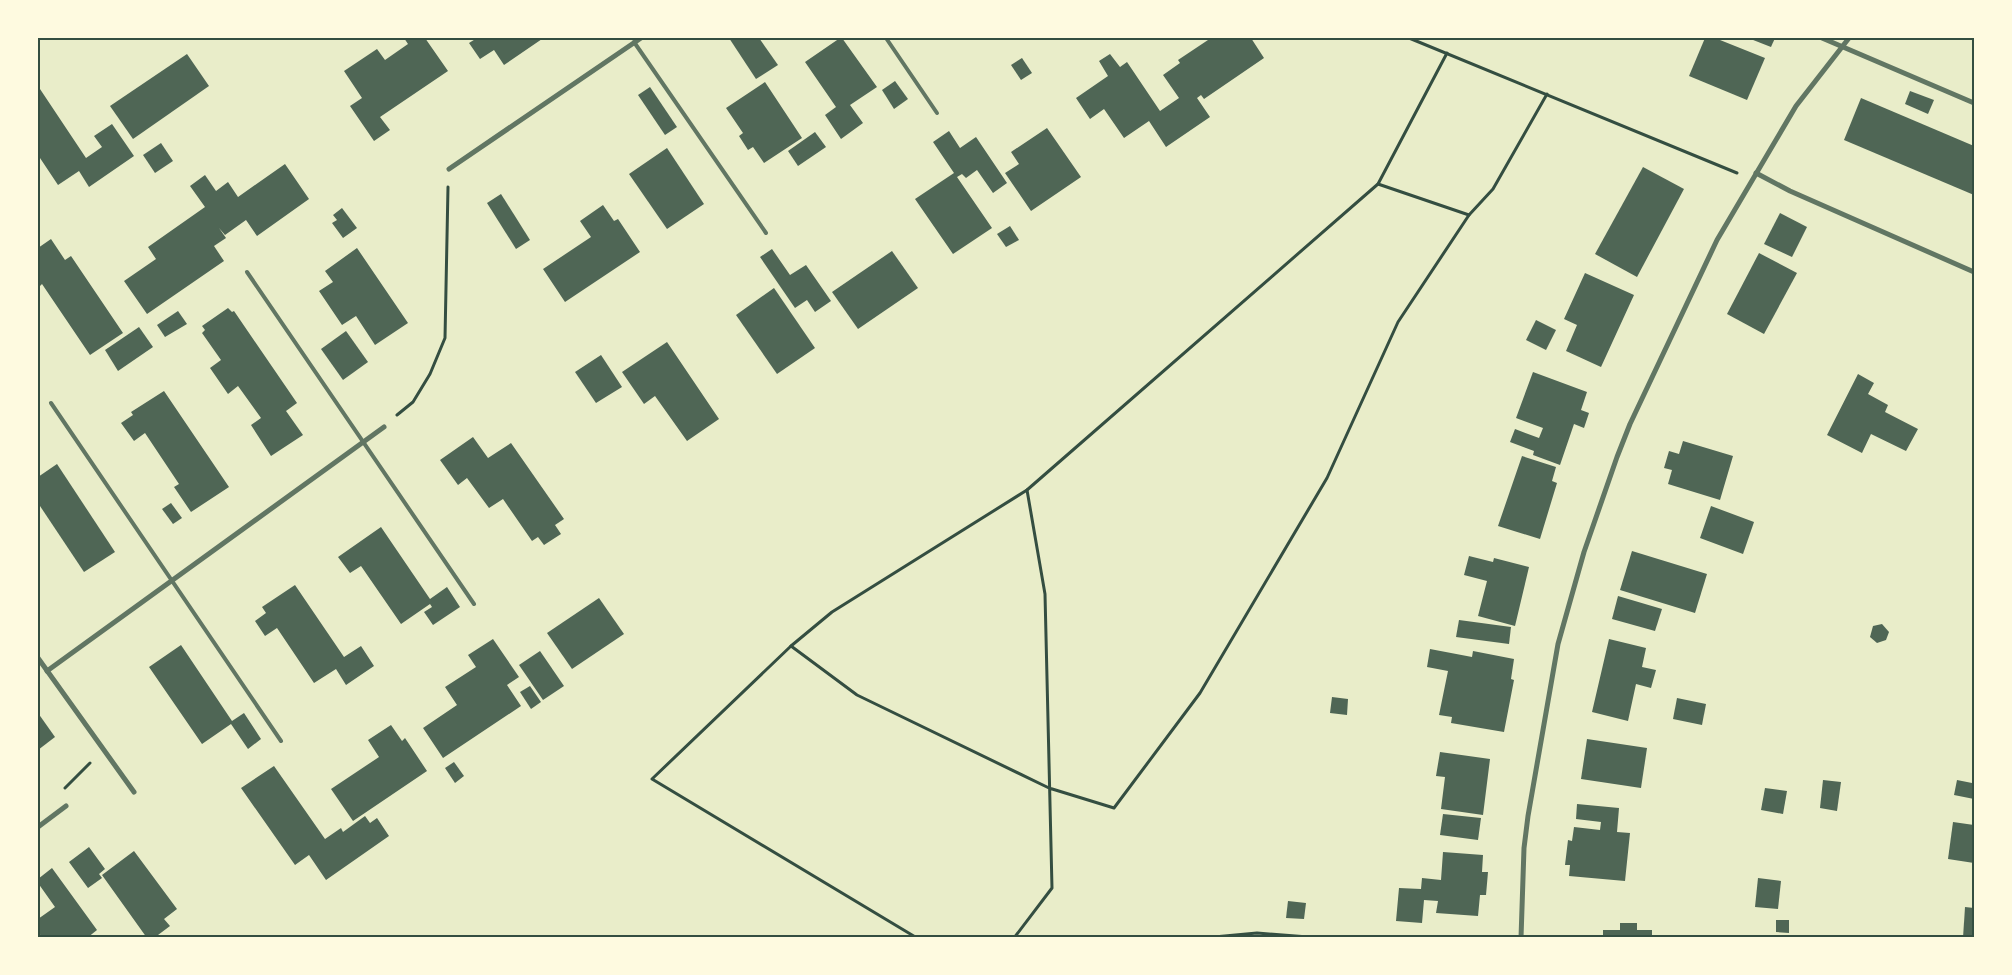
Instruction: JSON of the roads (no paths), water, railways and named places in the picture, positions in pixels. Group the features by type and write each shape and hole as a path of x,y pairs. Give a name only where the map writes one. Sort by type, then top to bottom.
{"street":[{"path":"449,169 640,38"},
{"path":"1822,38 1974,103"},
{"path":"1521,938 1524,848 1555,659 1572,590 1630,424 1700,273 1756,173 1796,106 1849,38"},
{"path":"1756,173 1790,191 1974,272"},
{"path":"47,671 384,426"},
{"path":"38,658 134,792"},
{"path":"38,827 66,806"}],"lane":[{"path":"886,38 937,113"},
{"path":"634,42 766,233"},
{"path":"247,272 474,604"},
{"path":"51,403 280,741"}]}
